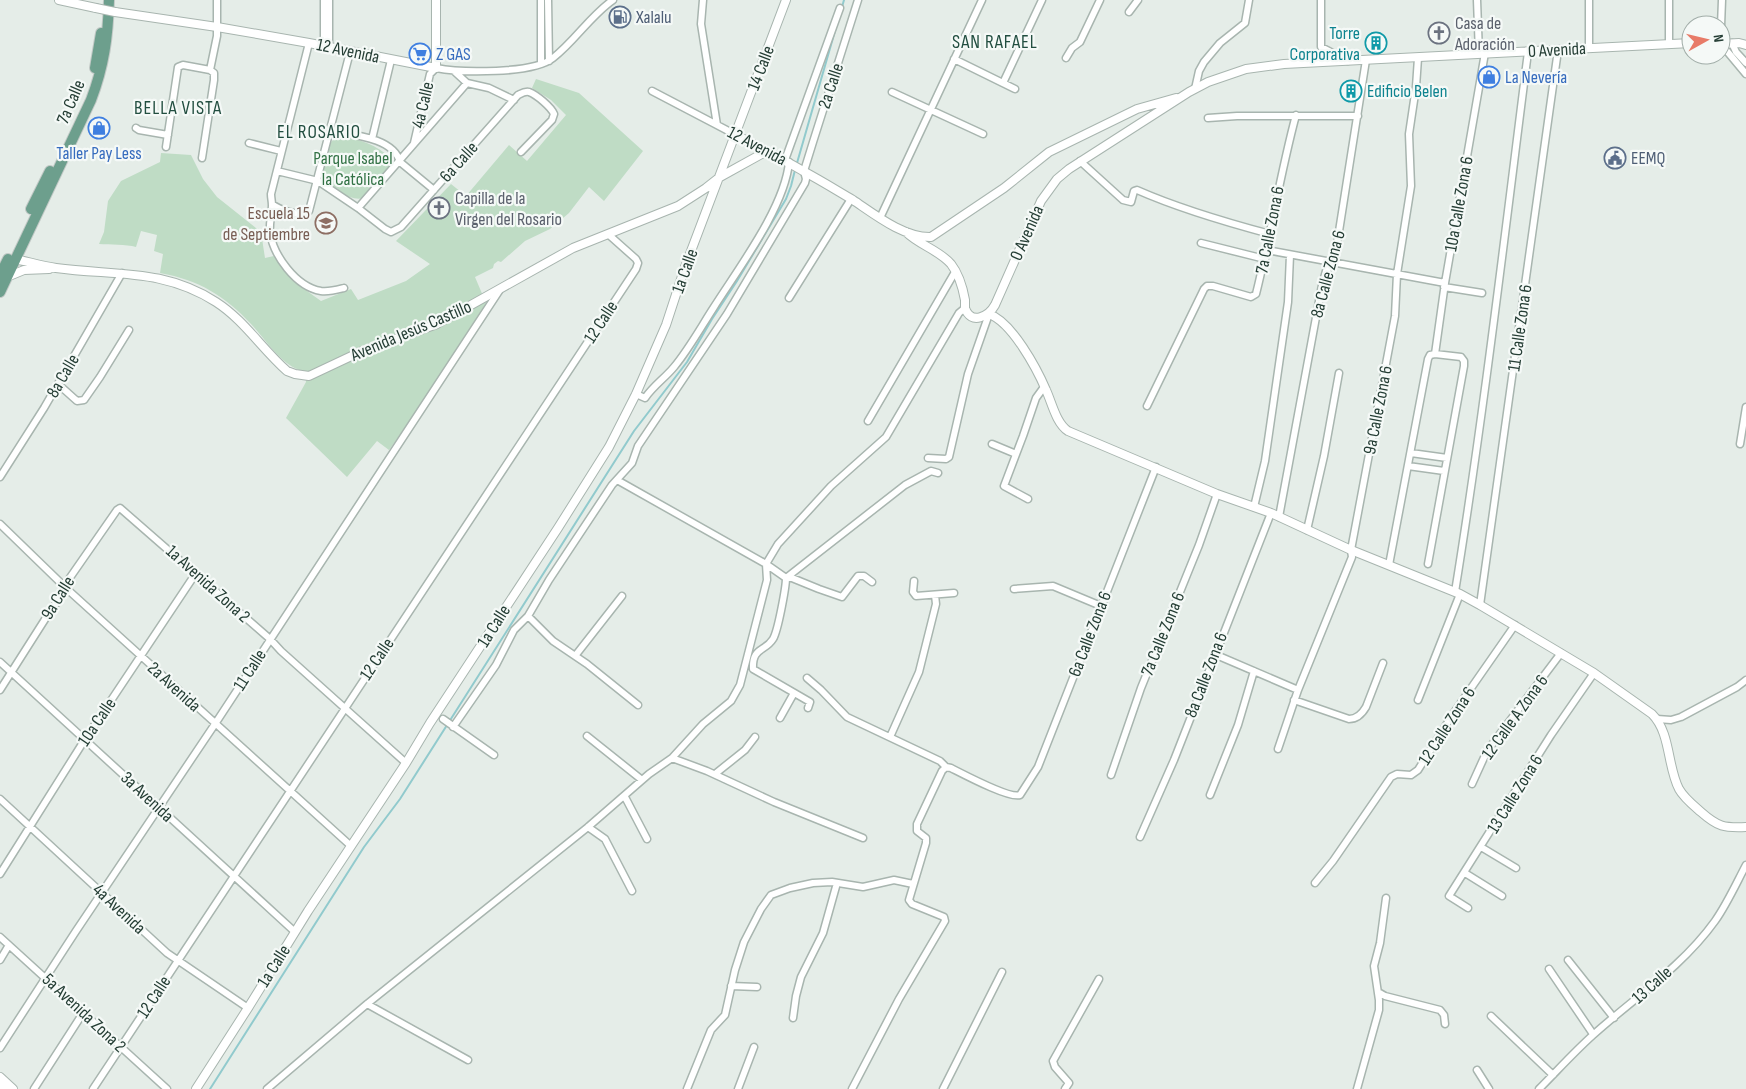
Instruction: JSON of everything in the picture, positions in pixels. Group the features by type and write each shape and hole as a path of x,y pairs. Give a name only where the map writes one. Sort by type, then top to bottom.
{"main road":[{"name":"7a Calle","path":"3,272 15,258 91,100 106,50 109,0"},
{"name":"7a Calle","path":"0,292 3,272 88,93 100,41 99,4"}],"street":[{"name":"12 Avenida","path":"59,0 99,4 115,12 309,43 454,72 484,72 541,64 549,61 598,12 614,0"},
{"path":"210,70 217,27 217,0"},
{"path":"324,0 327,47"},
{"path":"327,47 329,0"},
{"path":"436,0 436,68"},
{"path":"541,0 541,64"},
{"path":"548,0 549,61"},
{"name":"12 Avenida","path":"703,0 701,24 717,125 804,171"},
{"name":"14 Calle","path":"736,135 786,0"},
{"name":"2a Calle","path":"452,726 496,665 514,630 528,616 549,580 612,485 632,463 638,446 703,350 805,183 804,171 858,0"},
{"path":"880,218 982,0"},
{"path":"1002,83 1042,0"},
{"path":"1066,58 1072,48 1080,42 1100,0"},
{"path":"1129,12 1138,0"},
{"path":"1192,91 1204,62 1220,43 1245,23 1249,0"},
{"path":"1321,0 1321,47 1348,61"},
{"name":"10a Calle Zona 6","path":"1388,565 1428,358 1433,354 1482,54 1477,0"},
{"path":"1589,0 1589,48"},
{"path":"1669,0 1669,44"},
{"path":"1721,15 1722,0"},
{"path":"636,394 645,398 652,388 674,368 744,261 774,209 787,178 788,162 840,8"},
{"path":"309,43 271,194 270,226 272,240 278,255 298,280 308,287 320,291 333,291 344,288"},
{"path":"1741,43 1736,52 1746,64"},
{"name":"0 Avenida","path":"989,314 995,305 1040,201 1057,179 1080,161 1192,91 1220,77 1264,66 1681,44"},
{"name":"11 Calle Zona 6","path":"1480,605 1529,270 1558,50"},
{"path":"272,204 277,208 301,214 306,214 311,206 350,52"},
{"path":"1418,700 1457,593 1497,304 1528,52"},
{"path":"1731,56 1746,74"},
{"name":"9a Calle Zona 6","path":"1278,749 1294,700 1351,559 1351,550 1396,305 1397,274 1411,186 1409,134 1418,58"},
{"path":"954,59 1015,89"},
{"path":"372,139 392,60"},
{"name":"8a Calle Zona 6","path":"1279,517 1322,285 1326,271 1334,262 1366,60"},
{"path":"166,148 178,67 183,65 210,70 214,73 214,80 202,158"},
{"name":"4a Calle","path":"414,143 430,74 436,68"},
{"path":"454,72 467,83 489,88 514,100"},
{"path":"277,171 318,181 358,208 467,83"},
{"path":"652,91 717,125"},
{"name":"0 Avenida","path":"906,232 927,238 935,236 1058,148 1137,109 1192,91"},
{"name":"6a Calle","path":"358,208 391,232 400,227 514,100 527,92 533,94 552,109 554,114 552,120 522,152"},
{"path":"892,92 983,134"},
{"path":"1208,118 1296,115 1358,116"},
{"name":"7a Calle Zona 6","path":"1147,406 1202,291 1207,286 1254,296 1256,294 1267,250 1282,167 1296,115"},
{"path":"136,128 168,135"},
{"path":"331,131 372,139 392,149 400,162 434,190"},
{"name":"1a Calle","path":"196,1089 294,932 594,473 636,394 666,325 683,274 736,135"},
{"path":"249,143 282,151"},
{"name":"Avenida Jesús Castillo","path":"3,272 56,268 122,272 167,280 205,296 236,318 282,366 302,376 318,373 360,352 437,324 499,291 565,252 678,206 720,177 767,151"},
{"path":"1080,161 1123,200 1131,202 1134,191 1137,190 1213,219 1270,234"},
{"name":"0 Avenida","path":"804,171 906,232 947,260 956,272 963,290 966,308"},
{"path":"789,298 852,199"},
{"name":"12 Calle","path":"93,1089 291,793 636,269 638,264 636,259 609,235"},
{"path":"1201,243 1265,259"},
{"path":"1267,250 1397,274 1482,293"},
{"path":"1254,506 1265,461 1288,302 1290,255"},
{"name":"Avenida Jesús Castillo","path":"15,258 56,268"},
{"name":"8a Calle","path":"0,477 58,384 122,272"},
{"path":"868,422 956,272"},
{"name":"11 Calle","path":"0,1048 499,291"},
{"path":"267,1089 367,1004 625,797 642,780 672,758 703,724 731,701 738,691 767,580 766,564 778,544 831,486 886,437 959,313 966,308 971,315 976,317 989,314 998,318 1011,332 1044,387 1063,428 1073,434 1217,494 1271,513 1351,550 1457,593 1515,625 1594,674 1657,719 1663,730 1676,782 1684,796 1719,826 1730,828 1746,827"},
{"path":"928,458 946,459 949,457 968,374 989,314"},
{"path":"58,384 77,401 84,400 129,330"},
{"path":"1428,564 1464,361 1458,356 1433,354"},
{"path":"1307,530 1324,456 1339,373"},
{"path":"1028,499 1004,486 1034,401 1044,387"},
{"path":"1740,444 1746,407"},
{"path":"992,444 1016,454"},
{"path":"1411,452 1447,458"},
{"path":"1408,466 1444,471"},
{"name":"6a Calle Zona 6","path":"946,768 951,768 1002,792 1018,796 1023,792 1038,767 1156,467"},
{"path":"808,708 810,702 755,671 753,668 758,651 775,636 786,578 905,485 931,471 938,473"},
{"path":"617,480 766,564 786,578 792,578 842,597 858,576 864,576 872,582"},
{"name":"7a Calle Zona 6","path":"1111,776 1141,688 1199,545 1217,494"},
{"name":"1a Avenida Zona 2","path":"120,508 196,573 270,639 281,652 406,763"},
{"name":"9a Calle","path":"0,690 49,613 67,589 69,580 120,508"},
{"name":"8a Calle Zona 6","path":"1140,837 1174,760 1214,654 1271,513"},
{"name":"2a Avenida","path":"0,524 141,657 351,846"},
{"name":"10a Calle","path":"0,874 85,740 196,573"},
{"path":"914,581 914,594 919,596 954,593"},
{"path":"1014,588 1053,586 1101,606"},
{"path":"890,737 919,672 936,604 935,595"},
{"path":"575,656 622,596"},
{"path":"528,616 550,638 638,705"},
{"name":"12 Calle Zona 6","path":"1316,882 1391,777 1397,774 1411,775 1417,772 1453,714 1515,625"},
{"name":"12 Calle A Zona 6","path":"1472,784 1487,751 1562,653"},
{"path":"1214,654 1298,690"},
{"name":"3a Avenida","path":"0,662 294,932"},
{"path":"1294,700 1349,718 1356,718 1366,707 1383,663"},
{"path":"1210,795 1238,725 1254,672"},
{"name":"13 Calle Zona 6","path":"1468,908 1449,896 1552,735 1594,674"},
{"path":"807,678 847,717 940,761 946,768 942,771 917,824 917,831 926,838 910,897 910,903 944,917 945,921 899,999 852,1089"},
{"path":"1657,719 1671,720 1681,717 1737,687 1746,680"},
{"path":"780,718 794,693"},
{"path":"443,719 494,755"},
{"path":"587,736 642,780"},
{"path":"715,774 745,750 755,737"},
{"path":"672,758 715,774 774,802 863,838"},
{"path":"625,797 647,839"},
{"name":"4a Avenida","path":"0,799 101,893 178,961 248,1008"},
{"path":"588,827 605,839 632,891"},
{"path":"1481,847 1516,868"},
{"name":"13 Calle","path":"1539,1089 1593,1034 1657,982 1704,935 1726,903 1746,865"},
{"path":"1465,873 1502,896"},
{"path":"687,1089 711,1030 725,1015 744,942 768,899 775,894 801,885 837,883 863,887 894,880 913,884"},
{"path":"793,1018 801,977 823,933 837,883"},
{"path":"1357,1089 1379,1010 1374,966 1380,942 1386,898"},
{"name":"5a Avenida Zona 2","path":"0,937 167,1089"},
{"path":"0,960 9,945"},
{"path":"1568,960 1614,1018"},
{"path":"1549,970 1593,1034"},
{"path":"943,1089 1002,972"},
{"path":"1065,1089 1069,1083 1055,1067 1053,1061 1098,979"},
{"path":"731,986 757,987"},
{"path":"1378,992 1385,996 1440,1010 1444,1015 1445,1024"},
{"path":"367,1004 468,1060"},
{"path":"34,1089 83,1013"},
{"path":"1491,1016 1553,1075"},
{"path":"738,1089 754,1047"},
{"path":"1477,1070 1489,1089"},
{"path":"0,1077 13,1089"},
{"path":"0,1084 5,1089"}],"green space":[{"path":"536,79 579,93 643,151 604,201 589,187 569,213 550,229 525,241 501,262 498,261 494,264 493,268 475,277 486,303 428,396 389,450 377,441 347,477 286,418 306,382 305,372 296,369 282,359 251,324 221,297 187,280 160,273 163,254 154,251 157,235 141,231 136,247 99,244 104,232 108,201 121,181 160,162 161,153 191,155 203,179 217,197 261,232 265,258 274,256 293,281 321,301 351,289 358,300 406,281 430,264 396,241 451,184 466,196 509,145 527,161 566,115 551,100 532,88"},
{"name":"Parque Isabel la Católica","path":"339,137 367,143 391,158 391,165 363,198 353,198 341,193 330,186 324,178 324,165 329,148 332,141"}],"waterway":[{"path":"842,7 844,0"},
{"path":"797,163 837,24"},
{"path":"210,1089 364,847 400,799 634,431 687,362 786,199 795,170"}],"place":[{"name":"Xalalu","path":"620,17"},
{"name":"Casa de Adoración","path":"1439,33"},
{"name":"Torre Corporativa","path":"1376,43"},
{"name":"Z GAS","path":"420,54"},
{"name":"La Nevería","path":"1489,77"},
{"name":"Edificio Belen","path":"1351,91"},
{"name":"Taller Pay Less","path":"99,128"},
{"name":"EEMQ","path":"1615,158"},
{"name":"Capilla de la Virgen del Rosario","path":"439,208"},
{"name":"Escuela 15 de Septiembre","path":"326,223"}],"district":[{"name":"SAN RAFAEL","path":"995,42"},
{"name":"BELLA VISTA","path":"178,108"},
{"name":"EL ROSARIO","path":"319,132"}]}
